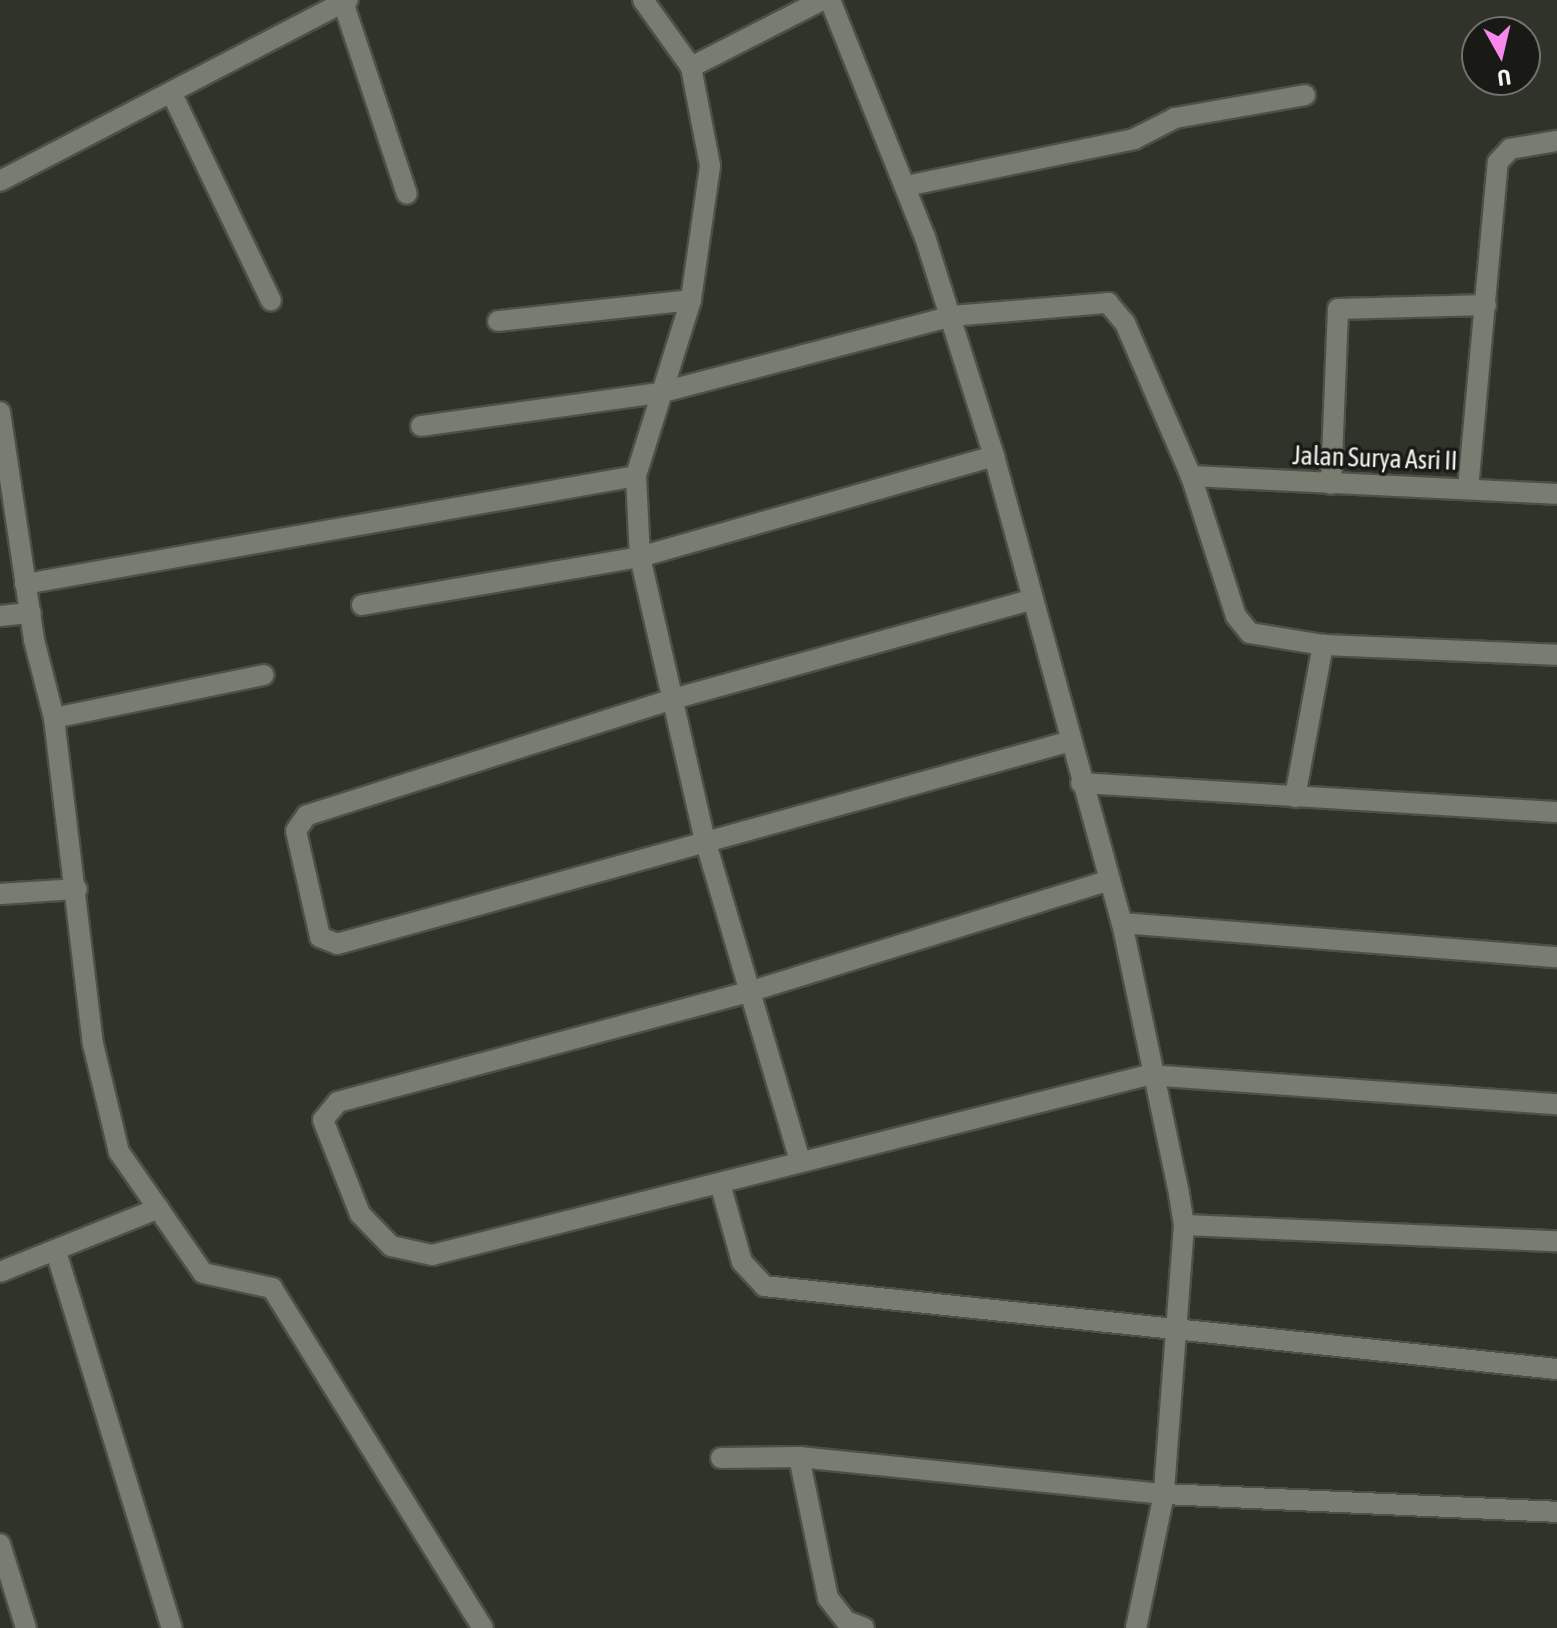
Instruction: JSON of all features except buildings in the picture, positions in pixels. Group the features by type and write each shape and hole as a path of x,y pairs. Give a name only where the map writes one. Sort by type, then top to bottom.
{"street":[{"path":"643,0 691,67 710,166 691,300 659,393 636,476 640,557 670,700 705,840 800,1161"},
{"path":"691,67 822,0"},
{"path":"830,0 906,186 952,316 994,456 1107,881 1122,923 1148,1075 1184,1225 1164,1494 1136,1628"},
{"path":"0,181 346,1 407,194"},
{"path":"172,94 271,301"},
{"path":"906,186 1134,139 1175,118 1305,95"},
{"path":"1468,489 1498,162 1510,149 1557,141"},
{"path":"498,321 691,300"},
{"path":"421,426 659,393 952,316 1099,301 1116,308 1191,476 1236,616 1250,633 1323,645 1557,655"},
{"path":"1331,484 1338,309 1486,305"},
{"path":"0,412 25,584 54,718 105,1110 119,1152 207,1276 272,1288 483,1628"},
{"path":"362,605 640,557 994,456"},
{"path":"25,584 636,476"},
{"name":"Jalan Surya Asri II","path":"1191,476 1557,494"},
{"path":"1030,600 670,700 302,817 296,831 320,937 337,944 1071,741"},
{"path":"0,616 31,613"},
{"path":"1295,797 1323,645"},
{"path":"54,718 264,675"},
{"path":"1081,783 1557,812"},
{"path":"1107,881 752,991 338,1102 324,1113 360,1214 378,1236 407,1252 455,1253 721,1187 800,1161 1148,1075 1557,1104"},
{"path":"0,894 77,889"},
{"path":"1122,923 1557,957"},
{"path":"721,1187 742,1262 764,1286 1557,1369"},
{"path":"0,1272 57,1255 159,1208"},
{"path":"1184,1225 1557,1241"},
{"path":"57,1255 172,1628"},
{"path":"799,1457 828,1598 846,1621 864,1628"},
{"path":"721,1458 799,1457 1164,1494 1557,1512"},
{"path":"0,1544 26,1628"}]}
